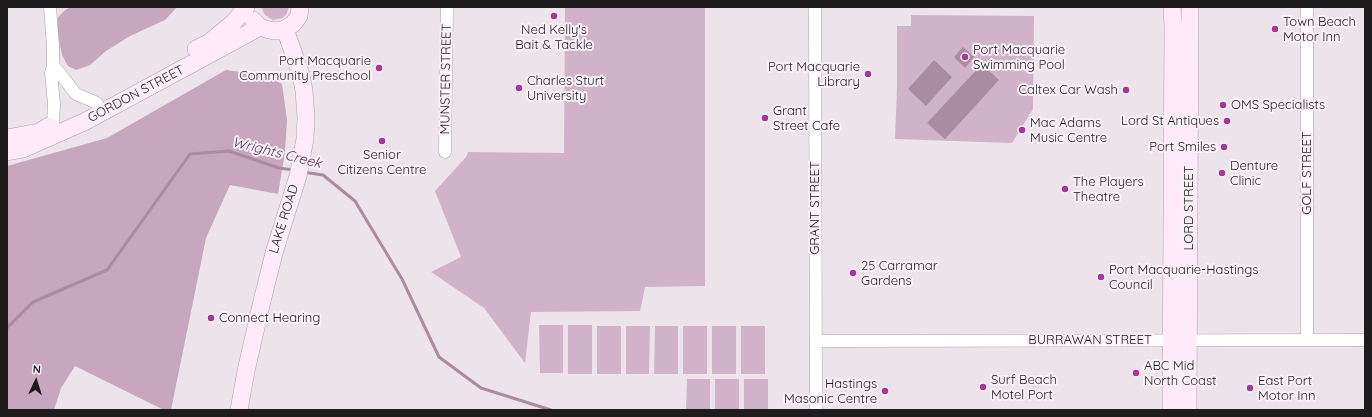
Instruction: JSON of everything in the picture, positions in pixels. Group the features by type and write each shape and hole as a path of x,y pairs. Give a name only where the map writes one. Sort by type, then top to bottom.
{"main road":[{"name":"GORDON STREET","path":"7,138 39,132 210,42 234,22 246,7"},
{"path":"249,7 254,20 260,27 277,31 286,29 293,24 302,10"},
{"name":"LORD STREET","path":"1171,410 1172,7"},
{"name":"LORD STREET","path":"1188,410 1190,7"},
{"name":"GORDON STREET","path":"7,152 23,149 84,122 260,27"},
{"name":"LAKE ROAD","path":"239,410 270,266 298,176 303,152 306,123 304,91 301,75 286,29"}],"street":[{"path":"50,7 53,46 53,66 51,73 54,104 53,124"},
{"name":"MUNSTER STREET","path":"445,152 448,7"},
{"name":"GRANT STREET","path":"815,7 814,115 816,410"},
{"name":"GOLF STREET","path":"1307,7 1307,340"},
{"path":"53,66 76,94 97,102"},
{"name":"BURRAWAN STREET","path":"816,341 1365,340"}],"shaded area":[{"path":"71,7 177,7 165,20 130,36 106,51 90,65 76,70 68,66 62,55 57,30 58,17 65,10"},
{"path":"261,7 289,7 286,15 282,18 273,20 265,15"},
{"path":"565,7 705,7 705,286 645,287 640,311 531,312 525,363 484,308 431,272 461,257 435,191 466,157 468,152 564,153"},
{"name":"Port Macquarie Swimming Pool","path":"911,15 1034,16 1033,109 1012,143 895,139 897,26 911,26"},
{"path":"963,47 974,57 965,68 954,57"},
{"path":"934,60 952,77 926,106 908,89"},
{"path":"982,64 999,80 945,139 927,123"},
{"path":"226,70 268,76 282,84 287,120 285,152 278,194 230,185 206,238 171,410 164,410 75,366 61,388 54,410 7,410 7,166 107,138"},
{"path":"539,325 563,325 563,373 540,373"},
{"path":"568,325 592,325 592,374 568,374"},
{"path":"597,326 621,326 621,374 597,374"},
{"path":"626,326 650,326 649,374 626,374"},
{"path":"655,326 678,326 678,374 654,374"},
{"path":"683,326 707,326 707,374 683,374"},
{"path":"712,326 736,326 736,374 712,374"},
{"path":"741,326 765,326 765,374 741,374"},
{"path":"687,379 710,379 710,410 686,410"},
{"path":"715,379 739,379 739,410 715,410"},
{"path":"744,379 768,379 768,410 744,410"}],"waterway":[{"name":"Wrights Creek","path":"7,328 33,302 107,270 190,154 229,151 279,168 294,170"},
{"name":"Wrights Creek","path":"303,172 323,175 355,201 402,279 439,357 481,388 551,410"}],"place":[{"name":"Ned Kelly's Bait & Tackle","path":"554,16"},
{"name":"Town Beach Motor Inn","path":"1275,29"},
{"name":"Port Macquarie Swimming Pool","path":"965,57"},
{"name":"Port Macquarie Community Preschool","path":"379,68"},
{"name":"Port Macquarie Library","path":"868,74"},
{"name":"Charles Sturt University","path":"519,88"},
{"name":"Caltex Car Wash","path":"1126,90"},
{"name":"OMS Specialists","path":"1223,105"},
{"name":"Grant Street Cafe","path":"765,118"},
{"name":"Lord St Antiques","path":"1227,121"},
{"name":"Mac Adams Music Centre","path":"1022,130"},
{"name":"Senior Citizens Centre","path":"382,141"},
{"name":"Port Smiles","path":"1224,147"},
{"name":"Denture Clinic","path":"1222,173"},
{"name":"The Players Theatre","path":"1065,189"},
{"name":"25 Carramar Gardens","path":"853,273"},
{"name":"Port Macquarie-Hastings Council","path":"1101,277"},
{"name":"Connect Hearing","path":"211,318"},
{"name":"ABC Mid North Coast","path":"1136,373"},
{"name":"Surf Beach Motel Port","path":"983,387"},
{"name":"East Port Motor Inn","path":"1250,388"},
{"name":"Hastings Masonic Centre","path":"885,391"}]}
